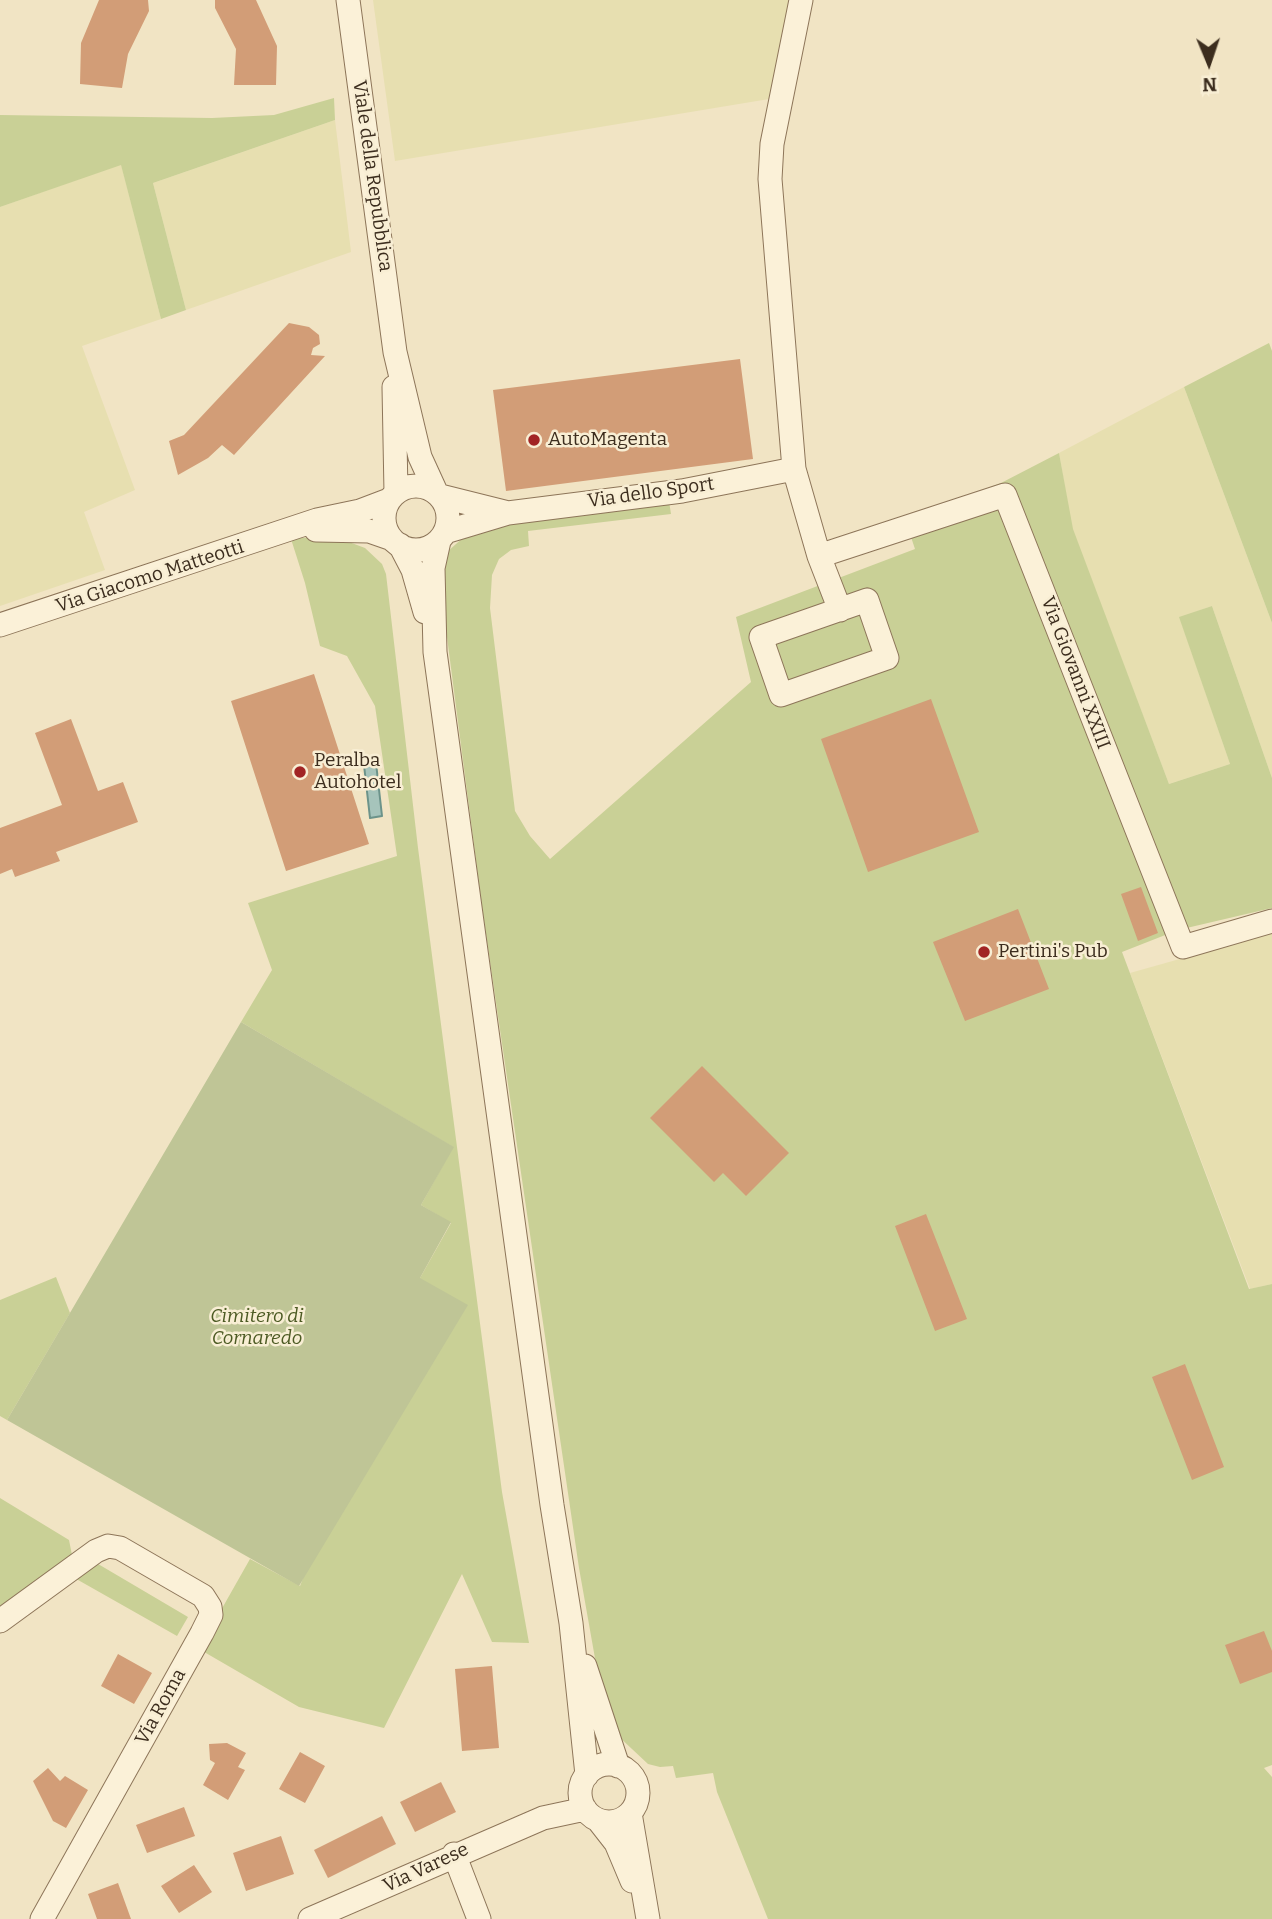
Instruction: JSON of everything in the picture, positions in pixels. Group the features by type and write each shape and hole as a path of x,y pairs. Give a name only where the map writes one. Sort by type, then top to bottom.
{"street":[{"name":"Viale della Repubblica","path":"348,0 396,352 420,457 438,494"},
{"path":"801,0 772,144 770,179 794,469 819,555 839,610"},
{"name":"Viale della Repubblica","path":"392,497 396,352"},
{"name":"Via dello Sport","path":"442,536 508,513 682,491 794,469"},
{"path":"435,652 416,580 384,520 392,497 416,486 438,494 448,513 433,578 435,652 552,1505 571,1623 587,1799 616,1843 646,1913"},
{"name":"Via dello Sport","path":"438,494 508,513"},
{"name":"Via Giovanni XXIII","path":"819,555 1005,495 1183,947 1272,921"},
{"name":"Via Giacomo Matteotti","path":"0,625 317,520 359,511 392,497"},
{"name":"Via Giacomo Matteotti","path":"299,528 369,531 396,542"},
{"path":"396,542 420,550 442,536"},
{"path":"867,600 887,658 780,695 761,637 839,610 867,600"},
{"name":"Via Roma","path":"0,1621 96,1551 108,1546 120,1548 203,1596 211,1615 45,1916"},
{"path":"571,1623 618,1766"},
{"path":"601,1765 618,1766 627,1770 638,1786 636,1805 630,1813 615,1822 587,1799 601,1765"},
{"name":"Via Varese","path":"310,1919 454,1854 543,1818 555,1805 587,1799"},
{"path":"630,1813 646,1913"},
{"path":"454,1854 479,1919"}],"shaded area":[{"path":"373,0 789,0 769,99 395,161"},
{"path":"335,120 351,252 186,310 153,183"},
{"path":"121,164 161,319 82,346 135,490 84,512 105,570 0,606 0,207"},
{"path":"1184,387 1272,623 1272,778 1212,606 1180,618 1230,764 1169,784 1072,529 1059,453"},
{"path":"1272,933 1272,1284 1250,1289 1130,973"}],"green space":[{"path":"334,98 335,120 153,183 186,310 161,319 121,165 0,207 0,115 212,118 274,115"},
{"path":"1269,343 1272,351 1272,623 1184,387"},
{"path":"1059,453 1073,529 1169,784 1230,764 1179,617 1212,606 1272,778 1272,908 1178,930 1122,952 1249,1289 1272,1284 1272,1765 1264,1768 1272,1777 1272,1919 768,1919 717,1792 713,1773 676,1778 673,1766 648,1764 616,1734 604,1709 579,1568 482,907 440,583 447,552 474,528 669,501 671,514 528,531 529,546 511,550 499,559 492,575 490,608 515,811 530,836 550,859 751,682 736,617 915,549 905,519 1001,483"},
{"path":"344,534 349,542 365,548 382,564 386,574 418,848 502,1492 529,1643 492,1642 462,1574 384,1728 299,1707 199,1649 250,1559 300,1586 420,1278 451,1223 421,1205 453,1147 241,1022 272,970 248,903 397,856 375,706 347,656 320,646 291,539"},
{"name":"Cimitero di Cornaredo","path":"241,1022 454,1147 421,1205 451,1222 420,1278 468,1305 299,1586 7,1420"},
{"path":"56,1277 70,1313 7,1420 0,1416 0,1300"},
{"path":"0,1498 69,1540 72,1555 0,1607"},
{"path":"93,1561 188,1617 177,1636 71,1576"}],"water":[{"path":"376,763 382,816 370,818 364,765"}],"building":[{"path":"99,0 148,0 149,11 128,54 122,88 80,84 81,43"},
{"path":"215,0 256,0 277,46 276,85 234,85 236,49 215,8"},
{"path":"289,323 309,327 319,335 320,344 313,348 311,355 325,356 234,455 222,445 208,458 178,475 169,441 184,435"},
{"path":"740,359 753,459 506,491 493,390"},
{"name":"Peralba Autohotel","path":"314,674 369,844 286,871 231,701"},
{"path":"931,699 979,832 868,872 821,739"},
{"path":"71,719 98,791 123,782 138,822 56,852 60,861 15,877 12,869 0,874 0,828 62,805 35,733"},
{"path":"1141,887 1158,933 1138,941 1121,894"},
{"path":"1018,909 1049,989 965,1021 933,942"},
{"path":"702,1066 789,1153 746,1196 723,1173 714,1182 650,1118"},
{"path":"926,1214 967,1319 935,1331 895,1226"},
{"path":"1185,1364 1224,1467 1192,1480 1152,1377"},
{"path":"1264,1631 1272,1651 1272,1672 1240,1684 1225,1645"},
{"path":"118,1654 152,1673 134,1704 101,1686"},
{"path":"492,1666 499,1748 462,1751 455,1669"},
{"path":"227,1743 246,1753 238,1767 245,1770 228,1800 203,1785 215,1763 210,1760 209,1744"},
{"path":"300,1752 325,1766 305,1803 279,1789"},
{"path":"48,1768 60,1781 65,1776 88,1790 66,1828 53,1821 33,1781"},
{"path":"441,1782 456,1812 415,1832 400,1802"},
{"path":"184,1807 195,1836 147,1853 136,1825"},
{"path":"382,1816 396,1844 328,1878 314,1850"},
{"path":"281,1836 294,1874 246,1891 233,1853"},
{"path":"194,1865 212,1892 179,1913 161,1886"},
{"path":"118,1883 131,1919 97,1919 88,1894"}],"place":[{"name":"AutoMagenta","path":"534,440"},
{"name":"Peralba Autohotel","path":"300,772"},
{"name":"Pertini's Pub","path":"984,952"}]}
